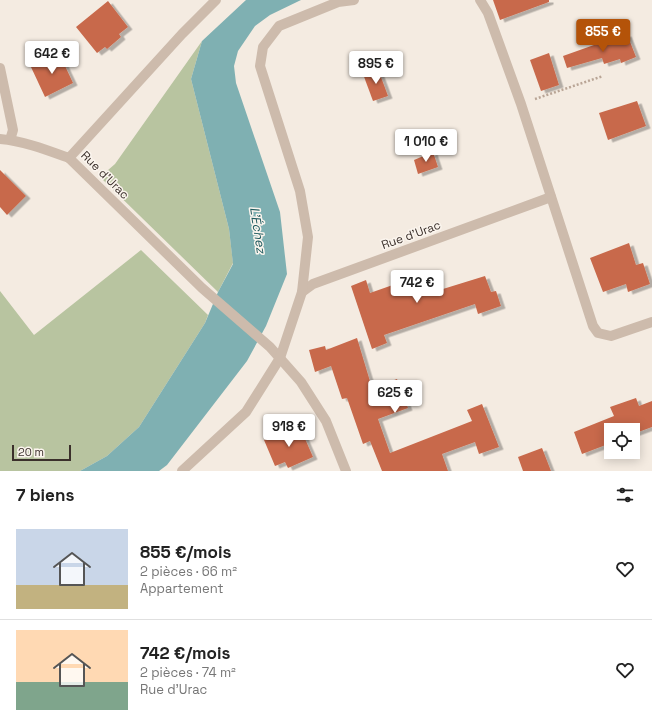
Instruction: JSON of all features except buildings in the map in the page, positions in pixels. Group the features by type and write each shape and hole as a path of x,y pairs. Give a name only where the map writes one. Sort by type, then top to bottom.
{"street":[{"name":"Rue d'Urac","path":"216,0 182,34 69,158 202,288 270,348 302,382 326,421 346,471"},
{"path":"182,471 246,412 280,358 302,292 308,237 300,191 260,66 263,47 279,26 338,2 354,0"},
{"path":"480,0 488,13 521,104 593,326 598,333 611,336 652,322"},
{"path":"0,68 13,130 5,139 43,148 69,158"},
{"name":"Rue d'Urac","path":"302,292 313,284 551,197"}],"path":[{"path":"521,104 603,76"}],"green space":[{"path":"202,41 191,79 229,229 233,263 218,292 100,177 115,164"},
{"path":"141,250 208,315 205,323 139,427 107,456 80,471 0,471 0,291 34,335"}],"water":[{"name":"L'Échez","path":"246,0 301,0 270,15 255,26 238,51 234,66 236,83 280,212 287,274 266,326 247,361 167,465 159,471 80,471 107,456 139,427 205,323 218,292 233,264 229,229 191,79 202,41"}]}
